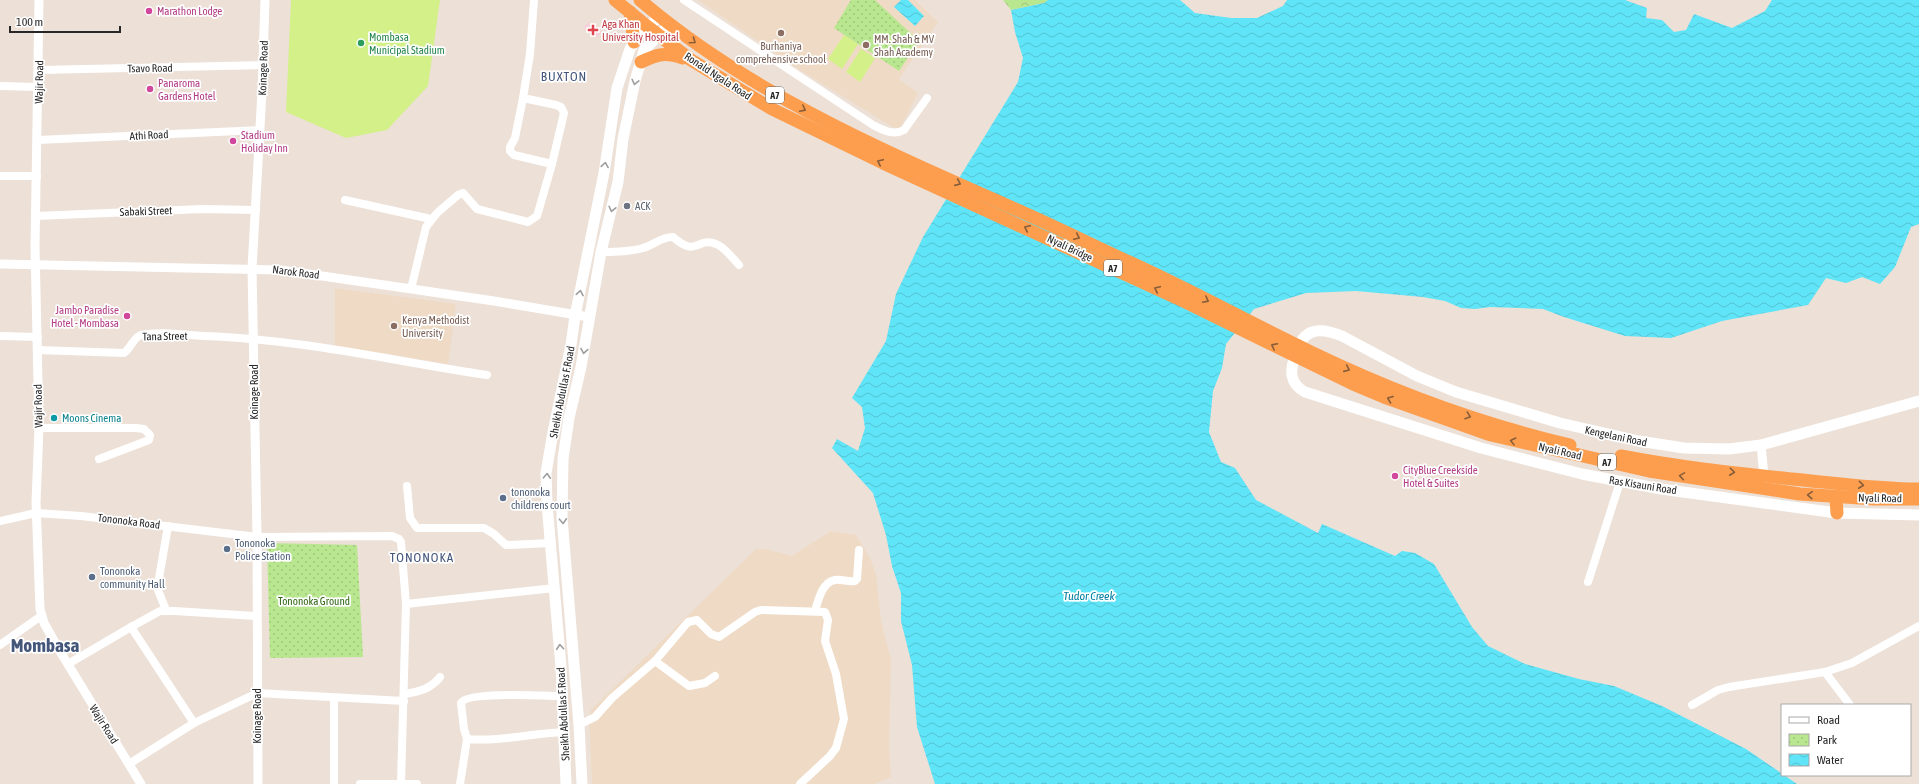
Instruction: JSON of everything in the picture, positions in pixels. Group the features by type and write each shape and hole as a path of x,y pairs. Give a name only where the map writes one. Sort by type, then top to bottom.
{"highway":[{"name":"Ronald Ngala Road","path":"615,0 691,60 772,109 919,173"},
{"name":"Ronald Ngala Road","path":"640,0 727,66 762,88 863,140 919,173"},
{"path":"630,12 634,42"},
{"path":"641,62 661,54 670,54 691,60"},
{"name":"Nyali Bridge","path":"919,173 1157,274 1310,358"},
{"name":"Nyali Road","path":"1310,358 1438,406 1510,430 1637,459 1764,476 1877,488 1919,489"},
{"name":"Nyali Road","path":"1310,358 1353,384 1412,408 1516,442 1656,472 1800,494 1875,499 1919,499"},
{"path":"1836,497 1837,513"}],"main road":[{"name":"Sheikh Abdullas F.Road","path":"566,784 565,732 546,473 554,425 571,345 575,316 604,173 617,88 626,60 634,42 653,31 665,20"},
{"name":"Sheikh Abdullas F.Road","path":"582,784 579,725 562,518 563,459 569,418 581,367 601,252 618,182 628,114 644,50 653,31"},
{"name":"Kengelani Road","path":"1305,392 1294,383 1291,374 1299,342 1312,332 1326,330 1342,336 1438,386 1524,414 1601,433 1659,445 1708,449 1761,444 1919,401"},
{"name":"Ras Kisauni Road","path":"1305,392 1552,468 1620,482 1763,504 1837,513 1919,515"}],"street":[{"name":"Wajir Road","path":"40,0 36,216 38,337 36,513 38,596 41,616 68,664 141,784"},
{"name":"Koinage Road","path":"258,784 256,616 257,537 252,268 260,130 264,0"},
{"path":"534,0 530,54 523,98 510,151 514,155 552,164"},
{"path":"684,0 887,132 899,133 904,130 927,98"},
{"name":"Tsavo Road","path":"39,70 262,65"},
{"path":"0,86 38,87"},
{"path":"411,289 426,227 431,219 458,195 463,193 477,209 528,222 537,216 552,164 564,113 561,108 523,98"},
{"name":"Athi Road","path":"38,140 260,130"},
{"path":"0,176 37,176"},
{"path":"345,200 431,219"},
{"name":"Sabaki Street","path":"36,216 203,209 256,210"},
{"path":"601,252 627,251 645,248 662,237 673,237 684,246 688,247 708,242 714,243 723,249 739,265"},
{"name":"Narok Road","path":"0,264 252,268 281,270 494,301 575,316 590,317"},
{"name":"Tana Street","path":"38,350 124,353 130,348 136,338 144,334 254,339 338,350 424,366 487,375"},
{"path":"0,336 38,337"},
{"path":"38,428 136,428 144,429 150,435 149,440 142,444 98,459"},
{"path":"1761,444 1764,476"},
{"path":"1588,582 1620,482"},
{"path":"407,486 410,518 417,528 484,528 494,534 506,545 552,544"},
{"name":"Tononoka Road","path":"0,521 36,513 82,516 257,537 392,536 399,539 401,546 406,604"},
{"path":"166,610 158,590 158,584 168,526"},
{"path":"814,611 820,594 830,582 837,580 855,581 857,579 860,550"},
{"path":"401,783 406,604 555,588"},
{"path":"68,664 131,627 166,610 256,616"},
{"path":"579,725 595,717 612,698 654,661 683,627 692,620 697,620 711,634 719,637 755,612 761,610 825,612 827,616 825,642 836,674 844,719 836,748 820,766 800,784"},
{"path":"0,645 41,616"},
{"path":"1692,705 1718,690 1729,687 1825,672 1852,663 1919,626"},
{"path":"131,627 194,723"},
{"path":"654,661 689,686 705,682 715,676"},
{"path":"1825,672 1849,704"},
{"path":"129,764 194,723 257,693 334,698 404,698 436,683 440,677"},
{"path":"460,784 467,739 462,720 461,704 463,700 489,695 562,696"},
{"path":"334,698 334,784"},
{"path":"467,739 491,740 539,733 565,732"},
{"path":"360,784 416,784"}],"shaded area":[{"name":"MM. Shah & MV Shah Academy","path":"698,0 915,0 938,22 899,79 918,93 899,131 795,67"},
{"name":"Aga Khan University Hospital","path":"588,22 602,32 597,38 583,28"},
{"name":"Kenya Methodist University","path":"335,288 456,304 448,364 389,354 335,348"},
{"path":"831,531 856,535 870,558 876,575 881,621 891,660 889,748 891,777 874,784 592,784 589,720 591,710 756,549 765,549 792,556"}],"green space":[{"name":"Mombasa Municipal Stadium","path":"291,0 440,0 428,86 387,130 346,138 286,112"},
{"path":"851,0 875,0 919,41 899,71 834,28"},
{"path":"1003,0 1048,0 1044,3 1011,10"},
{"path":"844,35 858,44 842,69 828,59"},
{"path":"861,49 875,58 860,82 846,72"},
{"name":"Tononoka Ground","path":"267,543 357,545 363,657 270,658"}],"water":[{"path":"901,0 908,0 924,16 915,26 894,7"},
{"name":"Tudor Creek","path":"1048,0 1180,0 1195,13 1231,18 1257,18 1283,6 1287,0 1625,0 1647,8 1646,18 1662,20 1674,32 1686,30 1694,14 1732,28 1765,11 1772,0 1919,0 1919,224 1911,227 1895,267 1880,284 1862,277 1846,283 1826,278 1808,305 1722,321 1671,338 1625,336 1543,309 1490,307 1475,309 1461,308 1445,301 1423,297 1356,291 1306,293 1254,309 1226,344 1222,368 1213,391 1209,432 1221,462 1235,468 1256,500 1318,533 1322,524 1395,556 1402,551 1415,553 1434,564 1472,627 1488,646 1525,664 1579,679 1614,686 1662,706 1746,749 1781,773 1781,776 1785,776 1797,784 935,784 917,727 912,665 901,621 901,593 892,566 886,535 873,493 832,448 837,439 858,451 865,428 862,407 852,398 886,341 896,294 923,237 1018,82 1023,58 1015,32 1011,10 1044,3"}],"place":[{"name":"Marathon Lodge","path":"149,11"},
{"name":"Aga Khan University Hospital","path":"593,30"},
{"name":"Burhaniya comprehensive school","path":"781,33"},
{"name":"Mombasa Municipal Stadium","path":"361,43"},
{"name":"MM. Shah & MV Shah Academy","path":"866,45"},
{"name":"Panaroma Gardens Hotel","path":"150,89"},
{"name":"Stadium Holiday Inn","path":"233,141"},
{"name":"ACK","path":"627,206"},
{"name":"Jambo Paradise Hotel - Mombasa","path":"127,316"},
{"name":"Kenya Methodist University","path":"394,326"},
{"name":"Moons Cinema","path":"54,418"},
{"name":"CityBlue Creekside Hotel & Suites","path":"1395,476"},
{"name":"tononoka childrens court","path":"503,498"},
{"name":"Tononoka Police Station","path":"227,549"},
{"name":"Tononoka community Hall","path":"92,577"}],"district":[{"name":"BUXTON","path":"564,76"},
{"name":"TONONOKA","path":"422,557"},
{"name":"Mombasa","path":"45,645"}]}
